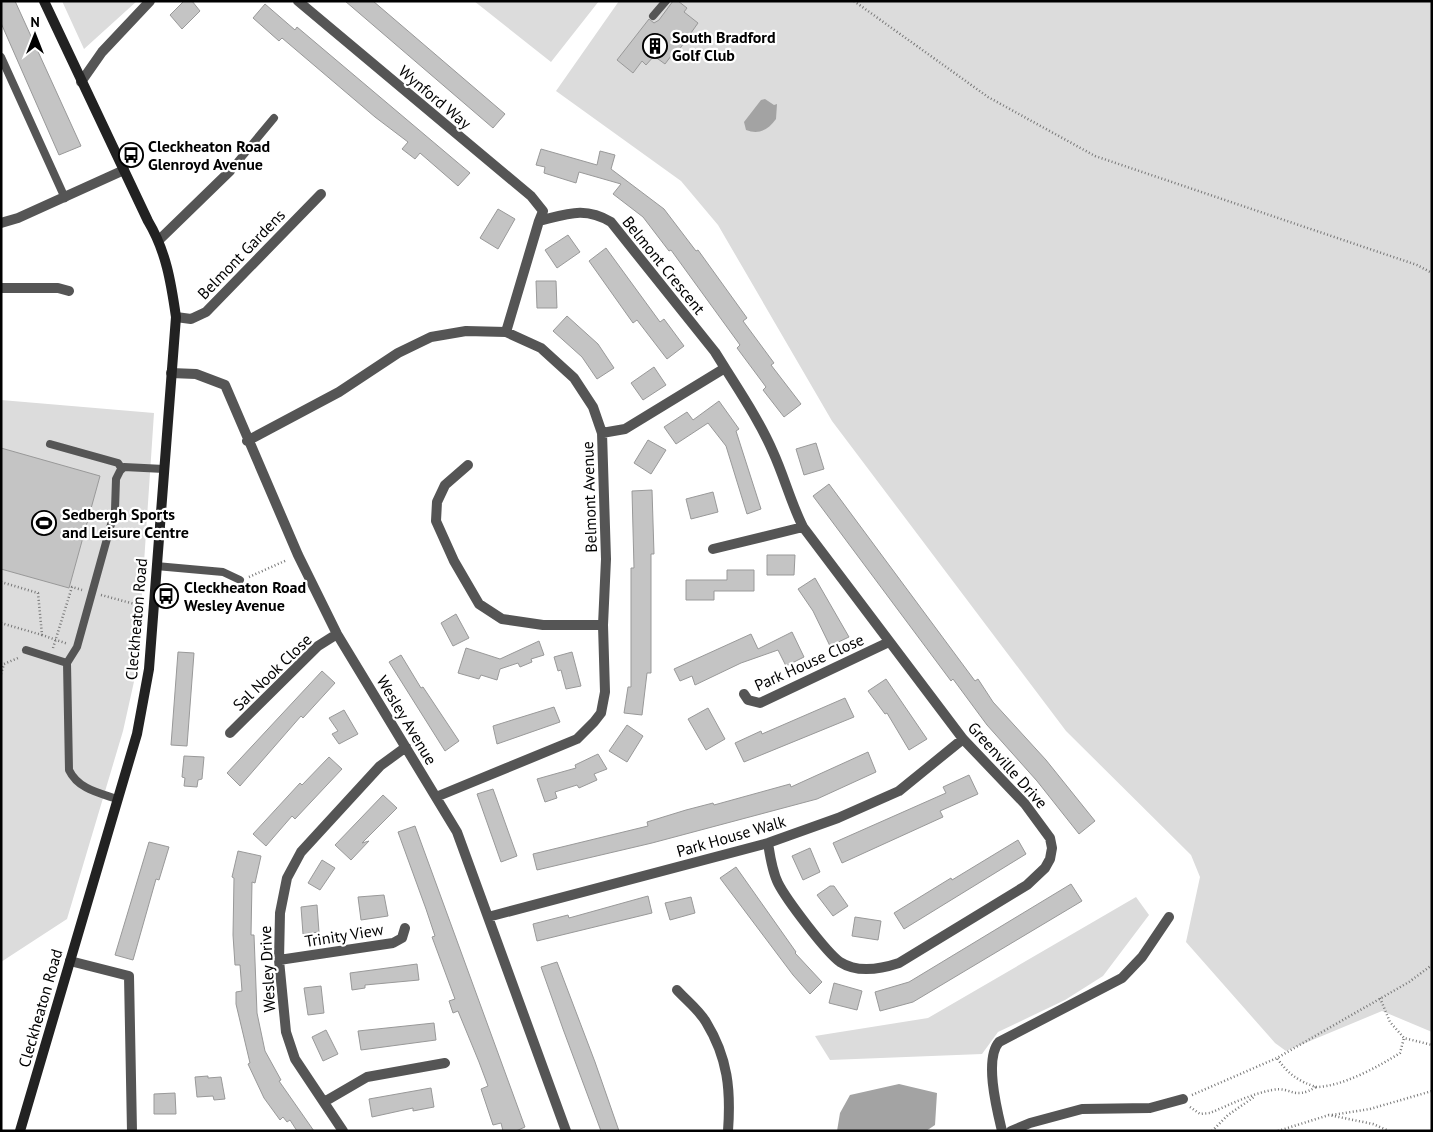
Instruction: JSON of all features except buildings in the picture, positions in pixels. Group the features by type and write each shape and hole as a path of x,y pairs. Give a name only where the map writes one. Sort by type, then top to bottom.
{"street":[{"name":"Cleckheaton Road","path":"20,1131 137,734 149,669 176,316 168,264 159,240 80,82 44,1"},
{"path":"80,82 102,52 150,1"},
{"name":"Wynford Way","path":"298,1 531,196 542,211 539,221"},
{"path":"1,224 64,198 124,170"},
{"path":"159,240 230,171"},
{"name":"Belmont Gardens","path":"176,316 191,319 206,312 321,194"},
{"name":"Belmont Crescent","path":"539,221 573,212 596,213 611,222 715,352 725,368"},
{"path":"506,332 539,221"},
{"path":"1,288 58,288 69,291"},
{"name":"Belmont Avenue","path":"247,441 339,392 398,353 431,337 466,331 506,332 541,348 574,378 593,407 602,433 606,559 604,625 606,676 604,703 594,722 577,739 436,797"},
{"path":"602,433 625,429 725,368"},
{"name":"Greenville Drive","path":"725,368 774,453 792,505 803,527 963,739 1025,804 1050,838 1052,848 1050,859 1045,868 1027,885 899,963 884,968 868,969 855,968 840,962 824,946 779,885 768,843"},
{"name":"Wesley Avenue","path":"171,373 196,374 225,385 247,441 298,555 337,634 457,832 566,1131"},
{"path":"468,465 445,485 437,502 436,521 454,561 479,604 502,619 542,625 604,625"},
{"path":"713,549 803,527"},
{"name":"Sal Nook Close","path":"230,733 318,646 337,634"},
{"name":"Park House Close","path":"744,694 748,700 760,703 889,642"},
{"name":"Park House Walk","path":"488,917 768,843 838,818 899,791 963,739"},
{"name":"Wesley Drive","path":"343,1131 296,1059 286,1032 279,960 282,896 288,878 301,852 380,766 406,747"},
{"path":"1002,1131 992,1069 994,1048 999,1042 1122,978 1142,957 1169,917"},
{"name":"Trinity View","path":"279,960 393,943 402,938 405,928"},
{"path":"70,961 128,976 132,1131"},
{"path":"677,990 705,1021 726,1064 730,1098 728,1131"},
{"path":"324,1102 367,1077 444,1063"},
{"path":"1012,1131 1030,1123 1082,1110 1150,1108 1183,1099"}],"lane":[{"path":"653,16 666,1"},
{"path":"1,57 64,198"},
{"path":"230,171 274,118"},
{"path":"50,444 118,463 122,469"},
{"path":"122,469 164,469"},
{"path":"118,799 92,791 74,781 69,770 67,663 77,647 115,510 116,479 122,469"},
{"path":"156,566 223,572 240,580"},
{"path":"26,650 67,663"}],"path":[{"path":"854,1 988,97 1095,156 1417,265 1432,273"},
{"path":"240,580 298,555"},
{"path":"1,582 38,593 42,635"},
{"path":"1,623 77,647"},
{"path":"1,674 3,663 19,658"},
{"path":"1316,1086 1307,1092 1296,1094 1286,1090 1273,1089 1200,1114 1183,1099 1278,1058 1408,982 1432,965"},
{"path":"1380,998 1390,1022 1404,1038 1432,1045"},
{"path":"1278,1058 1286,1071 1299,1081 1326,1087 1345,1082 1387,1062 1400,1053 1404,1038"},
{"path":"1278,1131 1328,1115 1370,1109 1432,1091"},
{"path":"1212,1131 1228,1115 1257,1095"},
{"path":"1328,1115 1373,1124 1389,1131"}],"shaded area":[{"path":"62,1 137,1 84,49"},
{"path":"474,1 599,1 551,62"},
{"path":"619,1 1432,1 1432,1032 1382,1011 1286,1051 1275,1043 1186,942 1200,877 1191,855 1066,731 832,421 718,225 681,181 556,91"},
{"path":"765,99 774,105 777,104 776,119 770,126 759,132 746,130 744,122 761,100"},
{"path":"1,400 154,413 137,668 123,731 67,919 1,962"},
{"path":"1136,897 1149,915 1103,976 1065,1000 998,1032 982,1054 830,1060 815,1036 928,1018"},
{"path":"899,1084 937,1093 935,1125 926,1131 837,1131 840,1113 850,1095"}],"place":[{"name":"South Bradford Golf Club","path":"655,46"},
{"name":"Cleckheaton Road Glenroyd Avenue","path":"131,155"},
{"name":"Sedbergh Sports and Leisure Centre","path":"44,523"},
{"name":"Cleckheaton Road Wesley Avenue","path":"166,596"}]}
